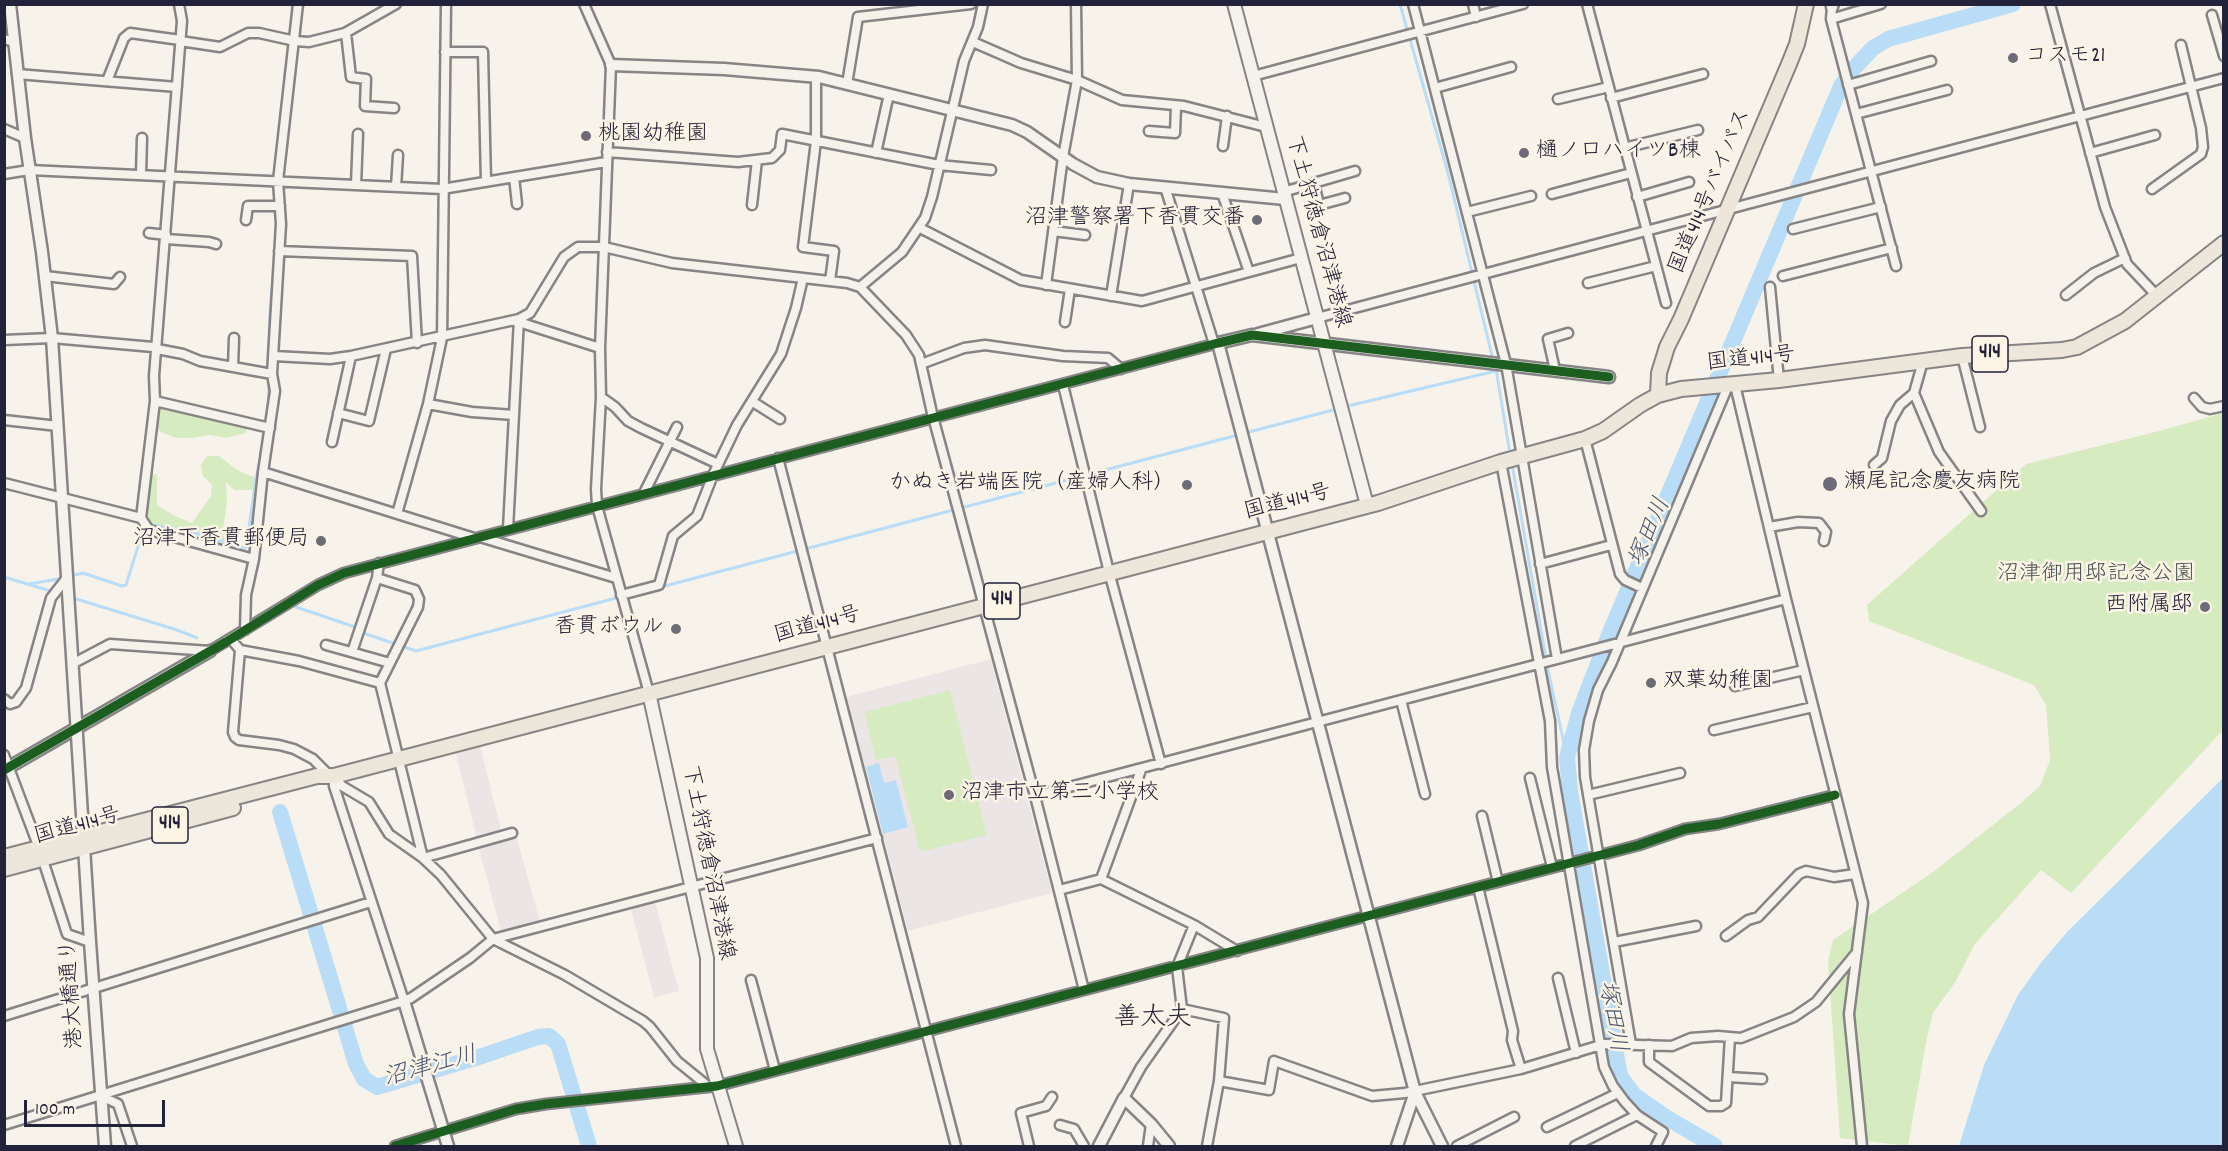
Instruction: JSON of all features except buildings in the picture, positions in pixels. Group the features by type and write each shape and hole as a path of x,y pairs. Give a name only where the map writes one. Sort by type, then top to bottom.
{"highway":[{"name":"国道414号バイパス","path":"1658,395 1659,373 1667,347 1797,44 1806,4"},
{"name":"国道414号","path":"4,857 41,853 321,785 334,776 1367,505 1501,462 1585,439 1658,395 1681,389 1729,386 1962,356 2062,350 2077,347 2125,321 2222,248"},
{"name":"国道414号","path":"4,868 41,853"}],"main road":[{"name":"下土狩徳倉沼津港線","path":"1234,4 1367,505"},
{"name":"下土狩徳倉沼津港線","path":"649,693 707,958 707,1049 713,1086 736,1146"}],"street":[{"name":"港大橋通り","path":"10,4 9,41 17,74 52,338 66,579 105,1146"},
{"path":"179,4 182,21 154,376 155,401 141,518 149,530 254,559"},
{"path":"245,630 246,596 254,559 267,427 275,391 269,374 274,356 279,251 279,206 273,181 291,40 298,4"},
{"path":"107,81 124,38 130,33 220,47 248,33 309,42 346,33 396,4"},
{"path":"397,514 428,404 442,338 446,4"},
{"path":"584,4 611,65 600,348 601,397 597,506 649,693"},
{"path":"847,84 858,17 971,4"},
{"path":"860,287 902,252 920,228 932,197 951,110 983,4"},
{"path":"1046,285 1063,157 1077,80 1076,4"},
{"path":"1413,4 1418,32 1435,88 1506,364 1557,659"},
{"path":"1473,4 1476,17"},
{"path":"1253,76 1523,4"},
{"path":"1587,4 1666,303"},
{"path":"1831,19 1881,4"},
{"path":"2050,5 2105,207 2125,258 2133,272 2158,297"},
{"path":"1833,6 1831,19 1896,266"},
{"path":"2212,15 2223,56"},
{"path":"346,33 351,77 366,79 365,106 394,108"},
{"path":"973,42 1021,63 1077,80 1122,100 1176,106 1227,116 1266,127"},
{"path":"2152,189 2201,154 2203,147 2201,128 2181,45"},
{"path":"445,52 483,52 486,182"},
{"path":"1848,87 1931,61"},
{"path":"611,65 724,69 816,76 1012,125 1027,132 1097,177 1129,184 1284,196 1314,183 1355,171"},
{"path":"1435,88 1511,67"},
{"path":"17,74 177,87"},
{"path":"1611,98 1703,74"},
{"path":"816,76 816,141 803,247 834,251 830,281"},
{"path":"7,769 231,639 318,585 344,573 1727,211 2223,78"},
{"path":"1558,99 1608,87"},
{"path":"1856,114 1947,90"},
{"path":"876,153 889,94"},
{"path":"1149,131 1175,133 1176,106"},
{"path":"1223,146 1227,116"},
{"path":"4,129 25,138"},
{"path":"1624,148 1698,130"},
{"path":"356,185 358,134"},
{"path":"607,152 738,162 772,158 780,150 782,134 939,165 991,170"},
{"path":"2090,153 2155,135"},
{"path":"141,175 142,138"},
{"path":"396,187 398,155"},
{"path":"752,205 757,160"},
{"path":"4,174 29,170 442,189 606,162"},
{"path":"1552,194 1631,173"},
{"path":"514,177 517,204"},
{"path":"1637,197 1689,182"},
{"path":"1314,183 1320,205 1345,198"},
{"path":"1111,296 1129,184"},
{"path":"1165,187 1241,429 1415,1092 1442,1146"},
{"path":"1222,193 1249,272"},
{"path":"1467,212 1531,196"},
{"path":"246,220 248,206 279,206"},
{"path":"1793,229 1881,207"},
{"path":"920,228 1021,280 1142,301 1301,258"},
{"path":"1053,231 1085,236"},
{"path":"149,233 216,244"},
{"path":"274,356 330,359 351,356 519,320 530,313 564,257 578,247 604,247 672,263 848,283 860,287 906,335 919,355 1084,990"},
{"path":"1783,276 1892,248"},
{"path":"279,251 412,256 417,343"},
{"path":"2066,295 2094,273 2125,258"},
{"path":"1588,283 1656,266"},
{"path":"45,276 114,284 120,278"},
{"path":"621,595 659,585 673,536 697,516 713,475 737,425 786,344 803,278"},
{"path":"1770,287 1779,380"},
{"path":"1065,322 1070,289"},
{"path":"519,320 525,324 600,348"},
{"path":"508,529 519,320"},
{"path":"1555,370 1548,339 1568,333"},
{"path":"1252,335 1609,377"},
{"path":"4,340 52,338 153,346 200,361 269,374"},
{"path":"233,367 234,338"},
{"path":"921,364 956,350 985,345 1064,356 1108,358 1121,369"},
{"path":"338,413 369,421 386,349"},
{"path":"332,442 351,356"},
{"path":"1962,356 1980,427"},
{"path":"1874,465 1882,458 1891,421 1900,405 1914,393 1923,361"},
{"path":"1063,384 1109,572 1161,764"},
{"path":"1729,386 1769,527 1863,903 1849,1014 1862,1146"},
{"path":"1629,1044 1585,777 1584,750 1598,690 1616,644 1729,386"},
{"path":"1914,393 1939,452 1981,511"},
{"path":"601,397 610,402 628,421 718,464"},
{"path":"2194,398 2202,407 2210,409 2223,406"},
{"path":"155,401 267,427"},
{"path":"753,402 780,419"},
{"path":"428,404 472,412 514,415"},
{"path":"4,420 58,426"},
{"path":"644,493 677,426"},
{"path":"1585,439 1620,574 1625,580 1640,587"},
{"path":"778,458 956,1146"},
{"path":"1501,462 1550,721 1552,767 1604,1066 1618,1093 1637,1115 1663,1132 1656,1146"},
{"path":"263,472 616,578"},
{"path":"4,483 141,518"},
{"path":"1769,527 1798,522 1819,524 1826,532 1824,540"},
{"path":"1540,564 1611,545"},
{"path":"352,652 377,578 379,563"},
{"path":"377,578 415,590 419,599 418,607 380,683 423,858"},
{"path":"4,713 7,701 16,702 26,688 51,598 66,579"},
{"path":"1035,796 1786,599"},
{"path":"231,639 240,650 299,661 380,683"},
{"path":"72,664 110,644 210,651"},
{"path":"326,645 390,663"},
{"path":"240,650 233,732 235,737 239,740 279,745 307,754 327,773 334,776 342,786 369,802 391,836 423,858 441,876 493,939 565,975 643,1021 677,1061 713,1086"},
{"path":"1735,686 1804,670"},
{"path":"1401,700 1425,794"},
{"path":"1714,730 1813,707"},
{"path":"4,755 7,769 41,853 67,934 90,942"},
{"path":"1101,879 1141,770"},
{"path":"1588,795 1680,773"},
{"path":"334,776 334,786 404,1001 448,1146"},
{"path":"1530,778 1552,867"},
{"path":"395,1146 516,1109 713,1086 1639,845 1685,829 1719,824 1835,795"},
{"path":"1482,816 1498,882"},
{"path":"423,858 512,833"},
{"path":"4,1125 404,1001 470,958 493,939 878,838"},
{"path":"1726,936 1748,920 1758,917 1799,874 1806,871 1834,877 1855,874"},
{"path":"1059,890 1101,879 1194,925 1237,951"},
{"path":"1478,887 1513,1031 1512,1040 1521,1069"},
{"path":"4,1016 371,902"},
{"path":"1099,1146 1141,1067 1182,1009 1177,967 1194,925"},
{"path":"1614,942 1696,926"},
{"path":"1219,1081 1269,1090 1274,1061 1372,1096 1415,1092 1521,1069 1602,1045 1672,1046 1691,1038 1741,1038 1794,1017 1816,1002 1857,952"},
{"path":"1558,978 1576,1053"},
{"path":"751,980 775,1070"},
{"path":"1182,1009 1224,1018 1219,1081 1207,1146"},
{"path":"1649,1045 1649,1062 1709,1106 1721,1106 1726,1103 1730,1037"},
{"path":"1728,1077 1762,1079"},
{"path":"1397,1146 1415,1092"},
{"path":"1547,1127 1618,1093"},
{"path":"101,1096 118,1104 132,1146"},
{"path":"1029,1146 1021,1113 1046,1106 1052,1096"},
{"path":"1124,1098 1151,1124 1169,1146"},
{"path":"1575,1146 1637,1115"},
{"path":"1456,1146 1514,1117"},
{"path":"1148,1146 1151,1124"},
{"path":"1060,1125 1074,1129 1084,1146"}],"shaded area":[{"name":"沼津市立第三小学校","path":"991,659 1052,893 908,931 846,697"},
{"path":"480,745 502,834 477,839 455,751"},
{"path":"516,835 540,922 501,931 478,845"},
{"path":"655,902 679,991 654,998 631,909"}],"green space":[{"path":"160,406 249,426 245,433 227,438 210,435 176,438 159,431 156,418"},
{"name":"沼津御用邸記念公園","path":"2223,413 2223,730 2071,893 2041,870 1974,945 1956,981 1933,1013 1908,1146 1840,1138 1828,961 1833,940 1933,872 2021,803 2040,786 2050,760 2046,705 2034,685 1869,621 1867,605 2026,464"},
{"path":"207,456 219,456 237,470 256,478 254,490 234,490 226,482 227,503 222,534 233,548 153,531 144,518 146,476 157,474 157,505 192,523 211,496 212,485 203,476 201,465"},
{"path":"950,690 987,835 920,852 895,756 876,760 864,712"}],"water":[{"path":"879,763 884,783 896,780 908,827 883,834 866,767"},
{"path":"2223,778 2223,1146 1959,1146 1984,1065 2018,995 2040,964 2067,932"}],"waterway":[{"path":"282,110 293,4"},
{"path":"1400,4 1448,173 1493,360"},
{"name":"塚田川","path":"1715,1146 1667,1118 1634,1095 1620,1076 1570,791 1567,757 1579,713 1611,630 1841,86 1873,48 1888,39 2013,4"},
{"path":"275,188 277,230"},
{"path":"268,370 275,254"},
{"path":"1496,369 1510,454"},
{"path":"1343,407 1496,371"},
{"path":"268,409 269,380"},
{"path":"1245,433 1337,409"},
{"path":"661,587 1238,435"},
{"path":"147,524 183,530 246,548 256,478 262,454"},
{"path":"1512,464 1548,670 1567,757"},
{"path":"70,576 83,573 122,586 126,585 144,527"},
{"path":"4,577 64,595"},
{"path":"29,584 64,578"},
{"path":"70,597 197,638"},
{"path":"296,607 416,651 620,597"},
{"name":"沼津江川","path":"280,812 356,1064 364,1079 377,1087 538,1037 549,1036 558,1044 589,1146"}],"cycle path":[{"path":"4,770 226,642 318,585 344,573 1218,343 1252,335 1609,377"},
{"path":"395,1146 516,1109 717,1086 1639,845 1685,829 1719,824 1835,795"}],"place":[{"name":"コスモ21","path":"2013,58"},
{"name":"桃園幼稚園","path":"586,136"},
{"name":"樋ノ口ハイツB棟","path":"1524,153"},
{"name":"沼津警察署下香貫交番","path":"1257,220"},
{"name":"瀬尾記念慶友病院","path":"1830,484"},
{"name":"かぬき岩端医院（産婦人科）","path":"1187,485"},
{"name":"沼津下香貫郵便局","path":"321,541"},
{"name":"西附属邸","path":"2205,607"},
{"name":"香貫ボウル","path":"676,629"},
{"name":"双葉幼稚園","path":"1651,683"},
{"name":"沼津市立第三小学校","path":"949,795"}],"district":[{"name":"善太夫","path":"1153,1020"}]}
